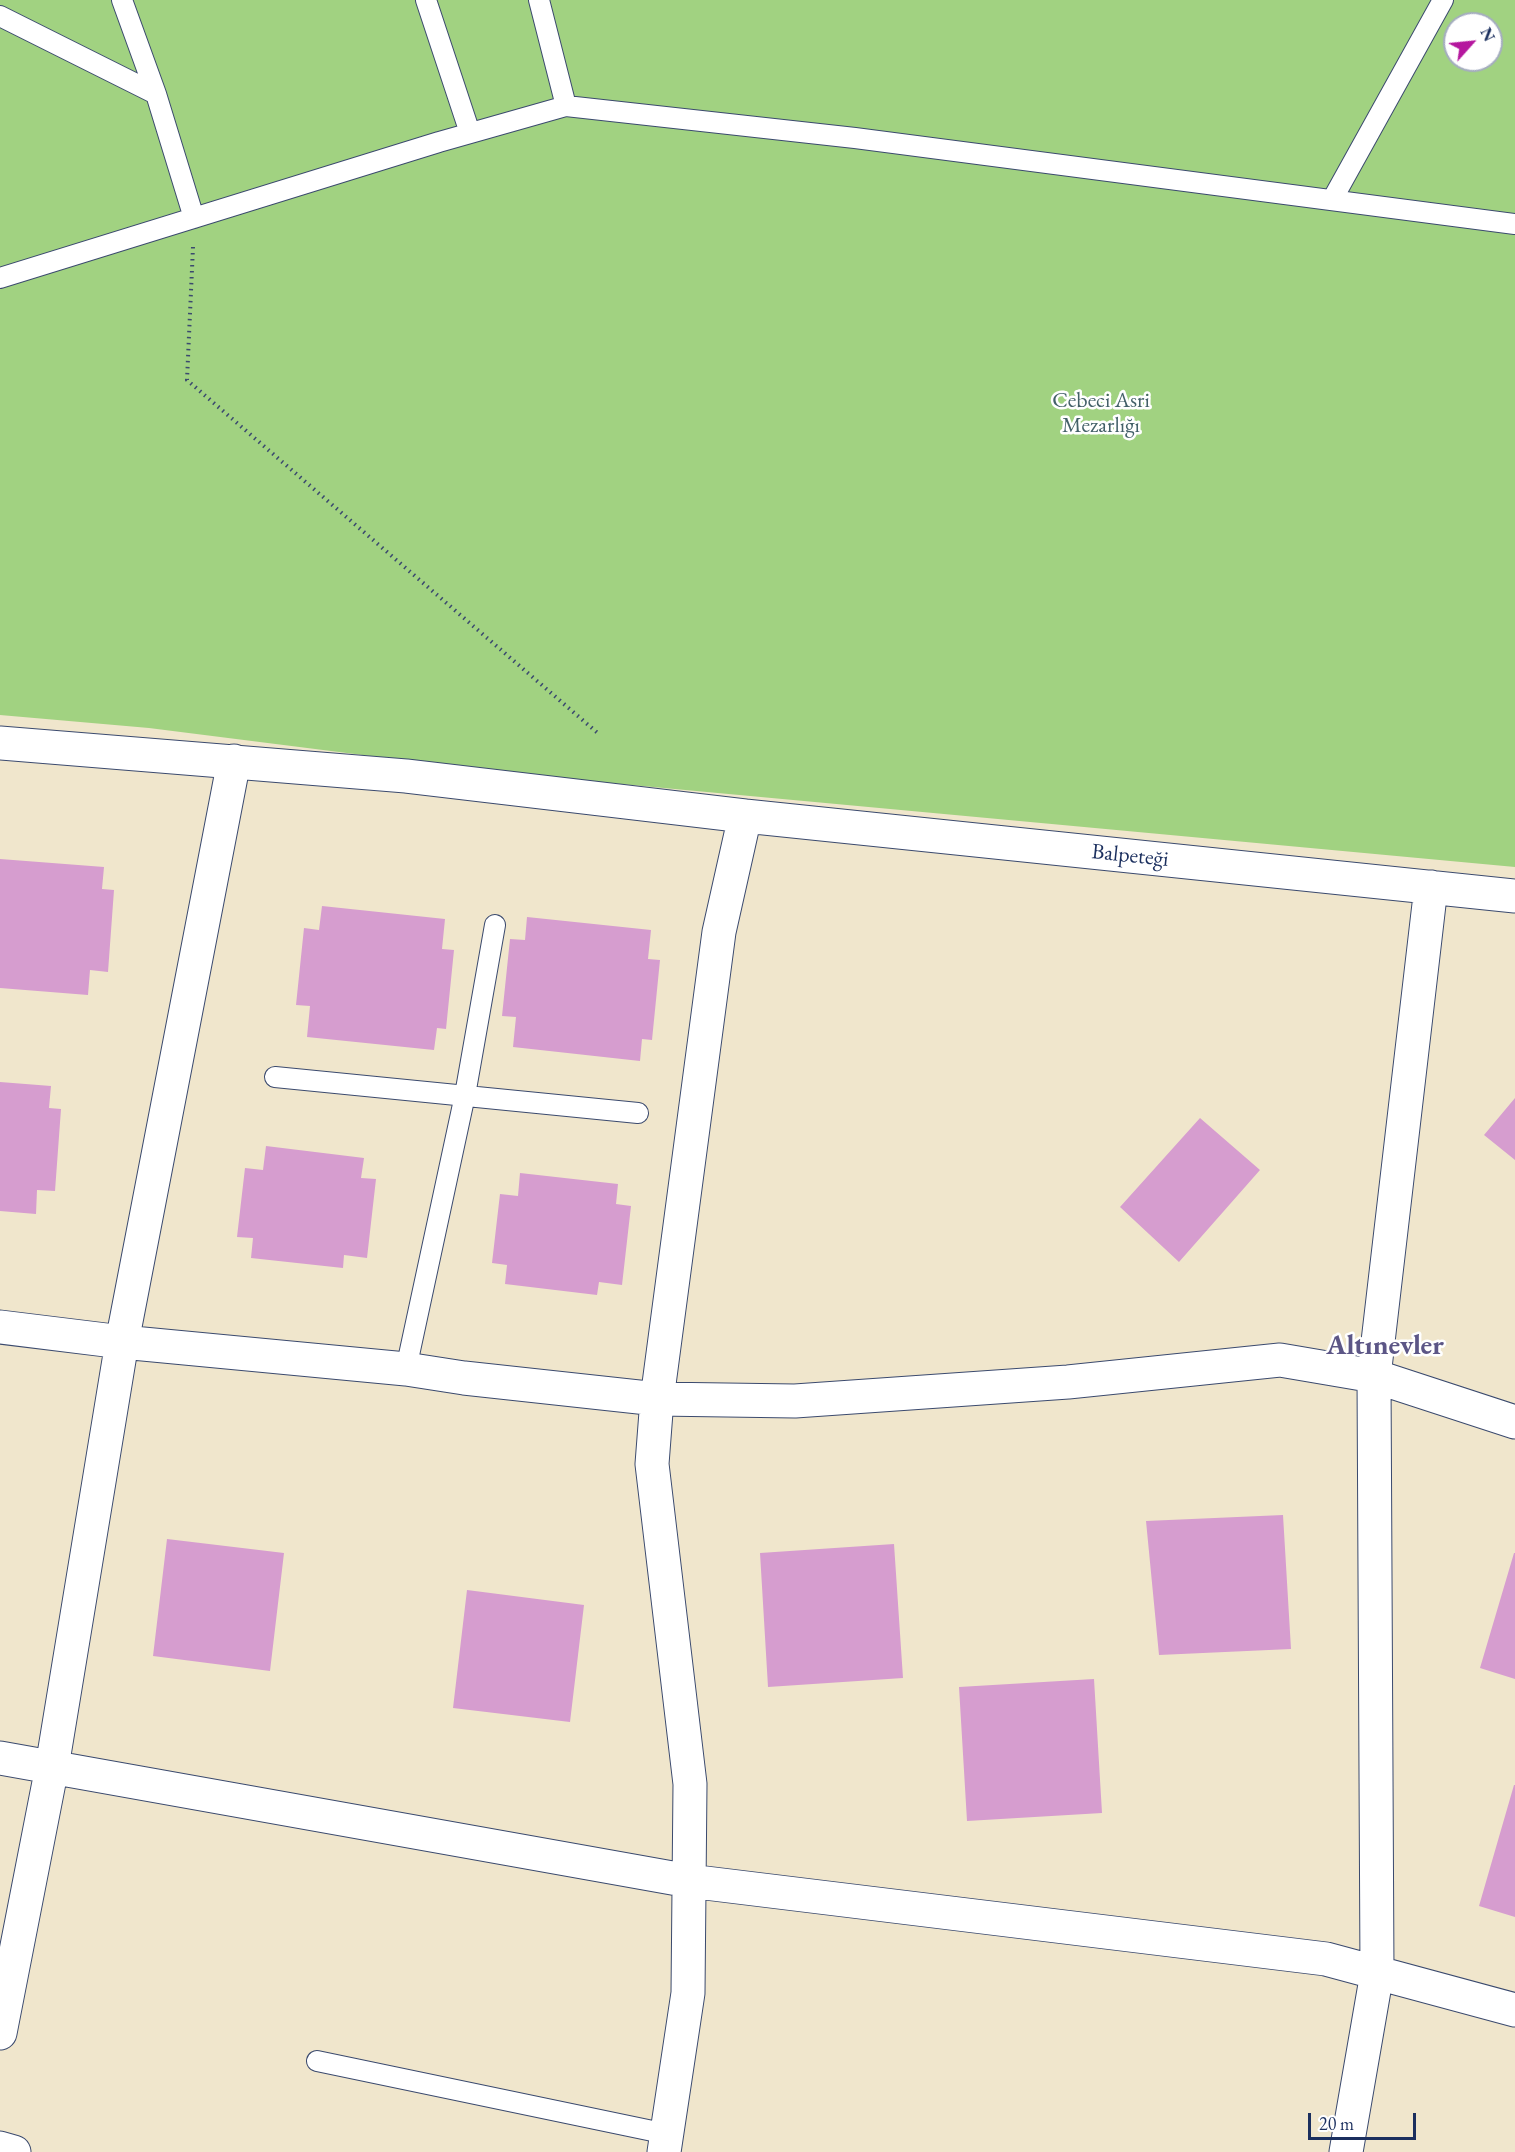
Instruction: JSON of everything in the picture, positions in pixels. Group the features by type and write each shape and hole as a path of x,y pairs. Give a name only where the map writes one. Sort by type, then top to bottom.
{"street":[{"name":"Balpeteği","path":"0,743 406,776 745,816 1515,896"},
{"path":"0,2033 52,1767 122,1342 234,761"},
{"path":"666,2143 688,1993 690,1784 652,1464 657,1399 718,932 745,816"},
{"path":"1346,2152 1377,1973 1374,1376 1431,887"},
{"path":"0,1327 122,1342 406,1369 464,1378 657,1399 795,1401 1068,1382 1280,1360 1374,1376 1515,1422"},
{"path":"0,1758 689,1881 1326,1959 1515,2010"},
{"path":"0,2148 14,2152"}],"lane":[{"path":"122,0 156,94 194,218"},
{"path":"426,0 470,134"},
{"path":"539,0 566,106"},
{"path":"1332,200 1443,0"},
{"path":"0,16 156,94"},
{"path":"0,278 566,106 855,138 1515,224"},
{"path":"406,1369 465,1095 495,925"},
{"path":"274,1077 638,1113"},
{"path":"317,2061 666,2143"}],"path":[{"path":"194,218 187,380 600,735"}],"green space":[{"name":"Cebeci Asri Mezarlığı","path":"0,0 1515,0 1515,867 513,774 149,728 0,715"}],"building":[{"path":"0,859 104,867 102,889 114,890 108,972 90,970 88,995 0,988"},
{"path":"322,906 445,919 442,949 454,950 446,1029 437,1028 434,1050 307,1037 310,1006 296,1005 304,928 319,930"},
{"path":"527,917 651,930 648,959 660,960 652,1040 642,1039 640,1061 513,1047 516,1017 502,1016 510,939 525,940"},
{"path":"0,1082 51,1086 49,1108 61,1109 55,1191 37,1190 36,1214 0,1211"},
{"path":"1515,1098 1515,1160 1484,1135"},
{"path":"1200,1118 1260,1170 1179,1262 1120,1207"},
{"path":"266,1146 364,1158 361,1178 376,1179 367,1258 344,1255 343,1268 251,1258 253,1238 237,1237 245,1168 263,1170"},
{"path":"520,1173 618,1184 616,1204 631,1206 622,1285 599,1282 597,1295 505,1284 507,1265 492,1263 500,1194 518,1196"},
{"path":"1283,1515 1291,1649 1159,1655 1146,1521"},
{"path":"167,1539 284,1553 270,1671 153,1656"},
{"path":"894,1544 903,1678 768,1687 760,1553"},
{"path":"1515,1553 1515,1679 1480,1668"},
{"path":"467,1590 584,1605 570,1722 453,1708"},
{"path":"1094,1679 1102,1813 967,1821 959,1687"},
{"path":"1515,1785 1515,1917 1479,1906"}],"district":[{"name":"Altınevler","path":"1385,1346"}]}
